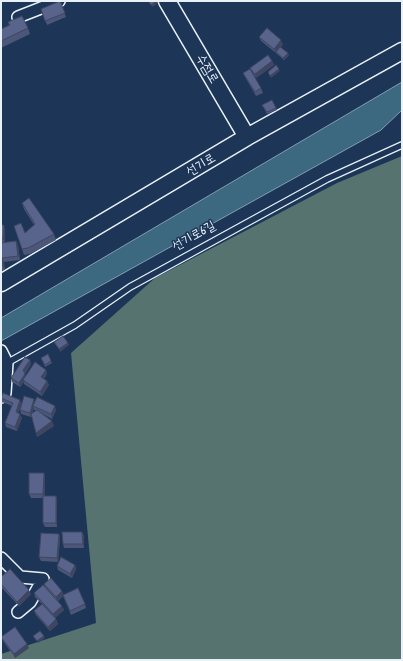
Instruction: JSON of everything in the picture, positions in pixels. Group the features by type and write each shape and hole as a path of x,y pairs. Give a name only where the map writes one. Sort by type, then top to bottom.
{"main road":[{"name":"수점로","path":"166,1 247,137"},
{"name":"선기로","path":"1,283 247,137 402,51"}],"street":[{"path":"18,17 59,1"},
{"path":"1,351 4,365 5,393 1,397"},
{"path":"1,558 20,577 44,580 30,602 18,612"}],"lane":[{"name":"선기로6길","path":"4,365 76,325 130,287 326,179 402,145"}],"green space":[{"path":"402,156 402,660 1,660 1,654 96,623 71,353 155,278 337,183"}],"water":[{"path":"402,82 402,110 381,130 1,341 1,318"}],"building":[{"path":"60,1 65,13 45,21 41,9"},
{"path":"148,1 157,1 151,5"},
{"path":"22,16 28,28 1,41 1,29 10,25 8,22"},
{"path":"267,28 281,40 274,49 259,37"},
{"path":"280,47 288,53 283,58 276,52"},
{"path":"268,55 272,61 255,74 250,68"},
{"path":"276,65 279,69 270,76 268,72"},
{"path":"250,69 261,88 255,92 243,73"},
{"path":"272,100 276,108 267,112 262,105"},
{"path":"29,198 54,234 28,248 22,249 14,226 21,223 25,233 35,224 22,203"},
{"path":"1,225 4,225 3,239 1,239"},
{"path":"16,241 18,256 2,258 3,266 1,266 1,243"},
{"path":"63,336 68,343 59,349 54,342"},
{"path":"48,354 51,361 45,365 41,358"},
{"path":"25,357 30,360 23,370 25,374 19,383 11,378"},
{"path":"35,362 46,370 41,377 47,381 40,392 23,380"},
{"path":"3,393 20,400 16,412 20,414 15,427 5,423 13,403 1,398"},
{"path":"24,396 34,399 30,413 20,410"},
{"path":"37,397 55,406 51,414 33,406"},
{"path":"37,410 52,421 36,433 31,414"},
{"path":"29,473 44,473 43,494 29,494"},
{"path":"43,496 56,496 56,523 43,523"},
{"path":"62,532 82,532 83,544 63,544"},
{"path":"41,533 59,534 57,558 39,557"},
{"path":"61,557 75,565 70,574 57,566"},
{"path":"10,569 29,590 17,602 1,584 1,577"},
{"path":"51,578 62,591 56,597 44,584"},
{"path":"43,585 62,606 53,614 34,593"},
{"path":"78,588 85,604 70,611 63,595"},
{"path":"42,604 56,619 48,627 34,611"},
{"path":"15,627 27,644 14,654 1,637"},
{"path":"40,631 44,636 37,641 33,636"}]}
